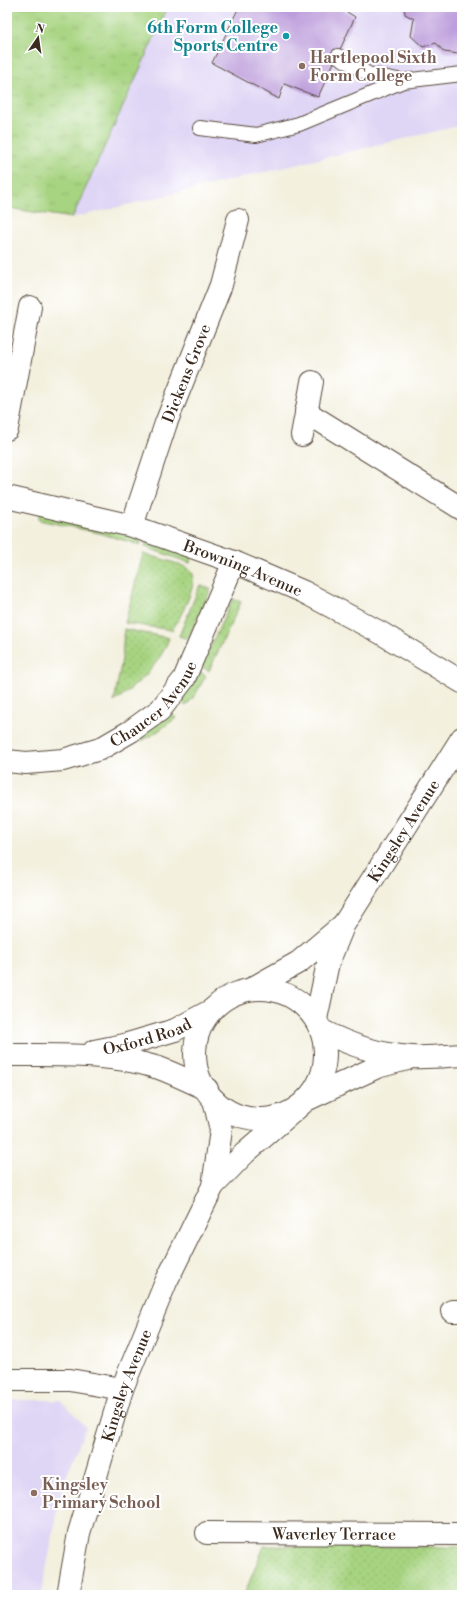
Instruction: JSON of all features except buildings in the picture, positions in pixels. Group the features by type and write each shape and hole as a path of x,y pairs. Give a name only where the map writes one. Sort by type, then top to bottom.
{"street":[{"name":"Dickens Grove","path":"132,526 166,424 222,284 238,220"},
{"path":"7,429 30,307"},
{"path":"302,435 312,382"},
{"path":"306,412 462,509"},
{"name":"Browning Avenue","path":"7,497 132,526 234,562 304,592 381,633 462,682"},
{"name":"Chaucer Avenue","path":"7,761 26,764 63,760 100,749 131,731 160,710 184,678 234,562"},
{"name":"Kingsley Avenue","path":"318,1024 328,963 344,924 462,738"},
{"name":"Kingsley Avenue","path":"251,989 299,962 344,924"},
{"path":"300,1105 312,1094 323,1073 325,1040 318,1024 302,1002 282,992 251,989 230,996 214,1009 204,1020 195,1048 199,1077 210,1094 233,1113 262,1119 285,1115 300,1105 378,1067 412,1057"},
{"name":"Oxford Road","path":"77,1055 124,1045 175,1030 214,1009"},
{"path":"318,1024 343,1042 361,1048 412,1057 462,1055"},
{"name":"Oxford Road","path":"7,1055 77,1055 138,1063 160,1068 210,1094"},
{"name":"Kingsley Avenue","path":"68,1595 79,1533 122,1389 166,1282 213,1186 221,1130 210,1094"},
{"name":"Kingsley Avenue","path":"213,1186 245,1153 300,1105"},
{"path":"7,1380 70,1380 122,1389"},
{"name":"Waverley Terrace","path":"206,1533 462,1534"}],"lane":[{"path":"338,56 368,74 403,81"},
{"path":"200,128 256,135 299,124 403,81 462,74"}],"shaded area":[{"name":"Hartlepool Sixth Form College","path":"168,7 462,7 462,125 72,218"},
{"name":"Kingsley Primary School","path":"7,1400 61,1400 86,1427 63,1485 41,1595 7,1595"}],"green space":[{"path":"7,7 168,7 72,218 7,208"},
{"path":"40,509 141,534 140,545 99,533 39,520"},
{"path":"148,537 193,553 190,563 145,547"},
{"path":"143,554 184,566 192,572 193,584 191,593 172,630 125,623"},
{"path":"200,585 211,589 188,639 179,636"},
{"path":"233,599 241,602 209,671 201,666"},
{"path":"124,629 169,638 165,648 153,666 139,681 114,702 122,659"},
{"path":"199,671 206,676 195,695 186,706 179,700"},
{"path":"169,711 176,718 151,736 141,741 138,735"},
{"path":"264,1546 462,1547 462,1595 244,1595"}],"place":[{"name":"6th Form College Sports Centre","path":"286,36"},
{"name":"Hartlepool Sixth Form College","path":"302,66"},
{"name":"Kingsley Primary School","path":"34,1493"}]}
